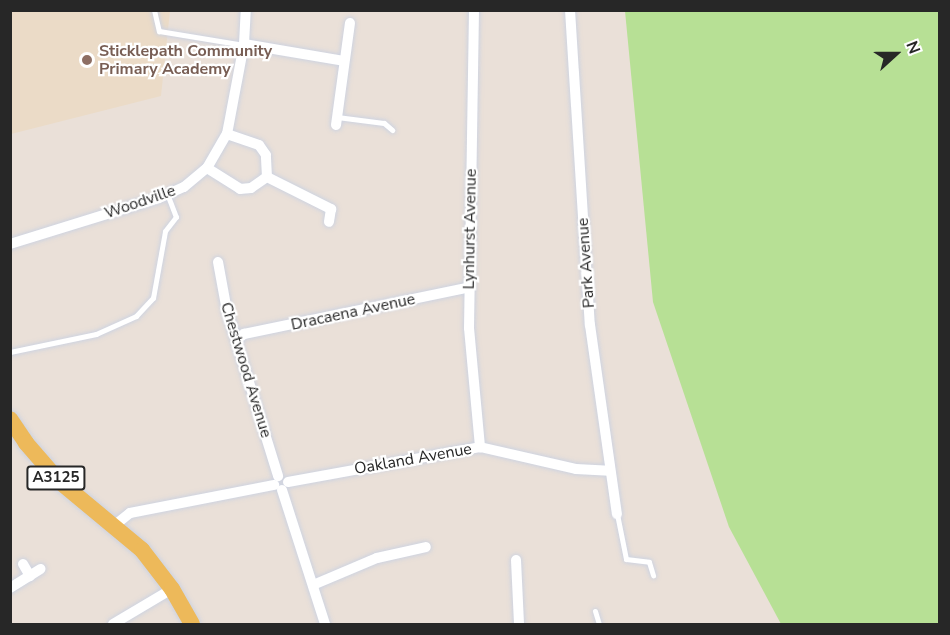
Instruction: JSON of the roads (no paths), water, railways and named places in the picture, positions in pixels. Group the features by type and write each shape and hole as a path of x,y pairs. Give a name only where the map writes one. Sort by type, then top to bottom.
{"main road":[{"name":"A3125","path":"10,419 26,443 59,481 115,525 172,589 192,624"}],"street":[{"name":"Woodville","path":"10,244 167,194 207,168 227,134 244,45 246,10"},
{"name":"Lynhurst Avenue","path":"474,10 469,328 480,447"},
{"name":"Park Avenue","path":"570,10 590,325 609,471 617,514"},
{"path":"337,121 350,24"},
{"path":"244,45 344,61"},
{"path":"227,134 259,146 266,155 267,177"},
{"path":"207,168 240,189 251,188 267,177"},
{"path":"267,177 331,209 329,222"},
{"name":"Chestwood Avenue","path":"218,262 227,311 325,624"},
{"name":"Dracaena Avenue","path":"237,339 244,334 470,287"},
{"name":"Oakland Avenue","path":"115,525 130,513 480,447 576,468 609,471"},
{"path":"313,585 377,558 426,547"},
{"path":"516,560 519,624"},
{"path":"23,564 30,576"},
{"path":"10,588 41,569"},
{"path":"113,624 172,589"}],"lane":[{"path":"154,10 159,32 244,45"},
{"path":"337,121 384,123 393,130"},
{"path":"10,352 96,334 136,316 153,298 165,231 176,217 167,194"},
{"path":"617,514 626,559 649,562 653,575"},
{"path":"595,611 599,624"}],"place":[{"name":"Sticklepath Community Primary Academy","path":"87,60"}]}
